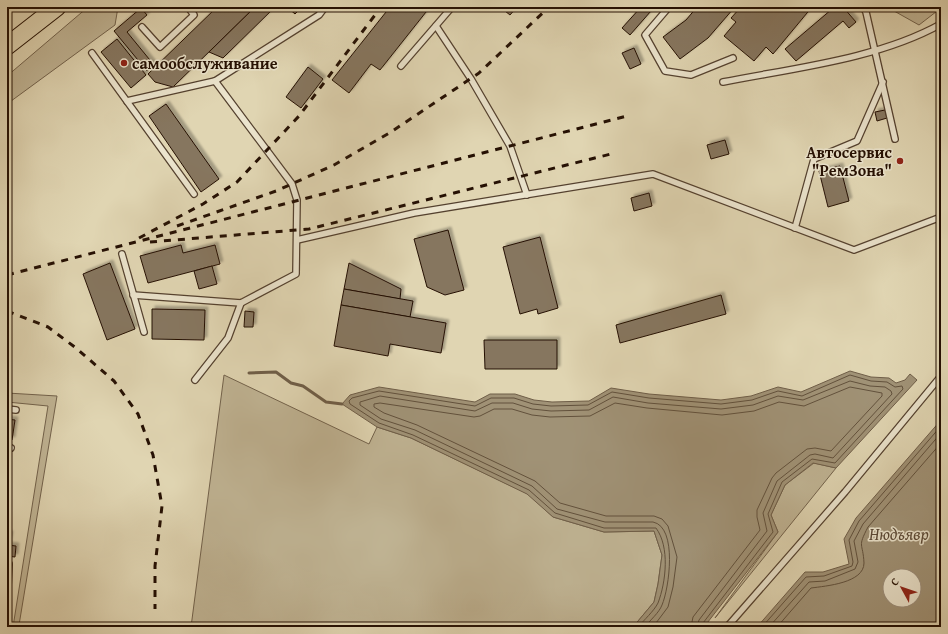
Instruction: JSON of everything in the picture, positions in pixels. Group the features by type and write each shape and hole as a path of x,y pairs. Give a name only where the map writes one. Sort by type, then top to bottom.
{"main road":[{"path":"7,46 57,7"}],"lane":[{"path":"142,27 160,47 194,15 188,7"},
{"path":"127,101 215,81 319,15 325,7"},
{"path":"402,66 452,7"},
{"path":"669,7 645,35 665,71 691,75 733,58"},
{"path":"863,7 866,12 876,51 895,139"},
{"path":"723,82 876,51 927,32 941,24"},
{"path":"436,26 471,79 510,146 527,194"},
{"path":"92,54 194,194"},
{"path":"133,295 241,303 296,274 297,200 292,184 215,81"},
{"path":"795,228 814,159 858,141 883,82"},
{"path":"297,240 414,213 653,174 854,250 941,217"},
{"path":"122,254 144,332"},
{"path":"195,380 228,338 241,303"},
{"path":"727,627 845,492 941,376"},
{"path":"7,409 16,410"},
{"path":"7,564 7,605"}],"shaded area":[{"path":"88,7 118,7 115,25 7,104 7,76"},
{"path":"887,7 941,7 941,8 919,25"},
{"path":"224,375 369,444 377,427 411,438 528,494 553,517 604,532 654,531 662,555 654,602 633,627 191,627"},
{"path":"7,393 57,396 19,625 21,627 13,627 48,406 7,402"},
{"path":"814,463 836,468 715,618 778,532 771,515 785,485"}],"water":[{"path":"850,371 871,377 889,378 896,383 905,380 910,374 917,380 836,468 813,463 785,485 771,515 778,532 704,627 633,627 654,602 658,584 662,555 654,531 604,532 553,517 527,494 411,438 377,427 342,404 350,395 379,387 475,402 490,394 515,394 534,400 552,402 589,401 611,388 649,394 721,400 751,396 778,387 801,392"},
{"name":"Нюдъявр","path":"941,420 941,627 757,627 805,572 823,572 849,564 844,539 856,518"}],"building":[{"path":"217,7 230,7 232,10 235,7 255,7 173,87 155,82 148,74"},
{"path":"255,7 275,7 223,58 209,52"},
{"path":"287,7 302,7 295,14"},
{"path":"390,7 430,7 380,70 371,64 349,93 332,80"},
{"path":"500,7 517,7 510,15"},
{"path":"641,7 647,7 651,11 630,35 622,28"},
{"path":"697,7 734,8 708,38 680,59 663,37 686,20"},
{"path":"741,7 812,7 773,54 766,47 754,61 724,36 736,22 731,18"},
{"path":"831,7 843,7 856,22 849,28 843,21 796,61 785,49 832,9"},
{"path":"141,8 147,15 127,32 154,65 147,71 114,31"},
{"name":"самообслуживание","path":"117,39 146,75 131,88 101,52"},
{"path":"634,48 641,64 630,69 622,53"},
{"path":"308,67 323,79 301,108 286,97"},
{"path":"166,104 219,179 201,192 149,116"},
{"path":"885,110 887,118 877,121 875,112"},
{"path":"725,140 729,154 711,159 707,145"},
{"path":"840,166 849,201 828,207 819,171"},
{"path":"649,193 652,206 634,211 631,198"},
{"path":"448,230 464,290 445,295 427,287 414,239"},
{"path":"540,237 558,308 538,314 537,309 520,314 503,247"},
{"path":"181,245 183,253 215,245 220,264 148,283 140,256"},
{"path":"110,263 135,329 107,340 83,274"},
{"path":"349,263 401,289 400,299 344,289"},
{"path":"212,266 217,284 199,289 194,271"},
{"path":"344,289 413,301 410,317 341,305"},
{"path":"721,295 726,314 620,343 616,325"},
{"path":"341,305 446,323 441,353 390,344 388,356 334,346"},
{"path":"152,309 205,310 204,340 152,339"},
{"path":"245,311 254,312 253,327 244,327"},
{"path":"484,340 557,340 557,369 485,369"},
{"path":"7,419 15,420 12,440 7,439"},
{"path":"7,534 10,534 8,545 16,546 15,557 7,556"}],"waterway":[{"path":"249,373 276,372 291,383 303,386 326,402 342,404"}],"railway":[{"path":"139,238 203,204 237,182 299,116 381,7"},
{"path":"177,226 276,191 334,165 391,132 479,73 549,7"},
{"path":"7,275 627,116"},
{"path":"150,242 309,229 615,153"},
{"path":"7,311 48,327 76,348 114,381 138,414 153,455 162,506 155,566 155,609"}],"place":[{"name":"самообслуживание","path":"124,63"},
{"name":"Автосервис \"РемЗона\"","path":"900,161"}]}
